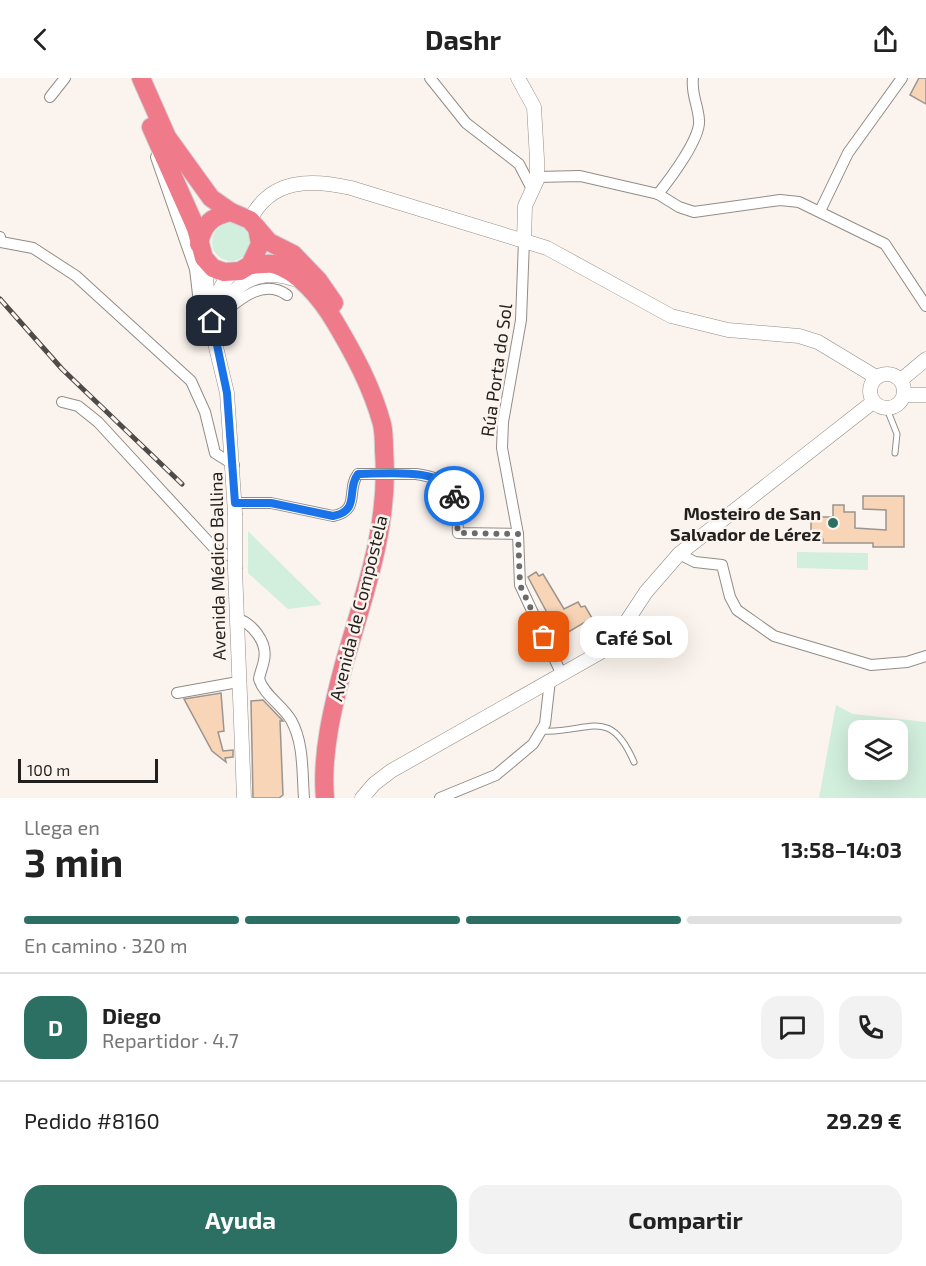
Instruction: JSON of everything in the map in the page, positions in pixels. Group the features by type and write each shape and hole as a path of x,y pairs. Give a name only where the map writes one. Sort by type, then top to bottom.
{"highway":[{"path":"135,78 156,142 196,228 202,251 213,268 242,269 260,244 253,224"},
{"path":"141,78 167,137 211,198 253,224 269,242 293,255 318,280 352,328 366,359 382,426"},
{"path":"202,251 202,231 208,222 218,215 231,212"},
{"name":"Avenida de Compostela","path":"242,269 271,264 288,270 303,282 330,315 358,362 382,426 386,471 384,503 377,548 334,699 327,751 325,798"}],"street":[{"path":"50,97 65,78"},
{"path":"430,78 466,123 519,164 535,183"},
{"path":"518,78 534,107 535,183 525,206 524,240"},
{"path":"658,194 687,151 699,126 693,97 693,78"},
{"path":"820,211 848,153 902,78"},
{"path":"156,142 155,153 195,269 200,303 212,321"},
{"path":"535,183 570,175 658,194 679,207 694,212 791,200 820,211 885,244 926,306"},
{"path":"253,224 258,203 275,191 307,182 351,188 524,240 566,256 672,316 728,330 799,336 818,342 876,377 886,374 901,380"},
{"path":"0,237 1,242 33,248 76,276 191,381 205,412 215,453 234,465"},
{"name":"Rúa Porta do Sol","path":"524,240 521,320 502,434 504,461 518,534 520,585 556,677"},
{"name":"Avenida Médico Ballina","path":"202,251 212,321 227,393 234,465 236,618 244,798"},
{"name":"Avenida Médico Ballina","path":"212,321 220,288 226,278 242,269"},
{"path":"212,321 226,296 244,281 262,274 284,276 303,282"},
{"path":"212,321 256,289 279,290 287,295"},
{"path":"901,380 926,359"},
{"path":"876,377 870,392 873,402 887,409 898,405 904,395 901,380"},
{"path":"904,395 926,395"},
{"path":"62,402 78,406 98,422 216,550 235,563"},
{"path":"362,798 374,784 391,771 609,646 650,587 679,554 873,402"},
{"path":"235,508 271,503 333,516 342,514 349,507 354,479 358,474 416,474 441,478 453,490 458,533 518,534"},
{"path":"679,554 695,562 722,565 730,597 737,610 774,636 871,665 907,662 926,656"},
{"path":"236,618 247,622 264,645 264,661 259,679 286,713 296,732 301,750 304,798"},
{"path":"440,798 504,770 533,744 542,731 556,677"},
{"path":"177,693 238,682"}],"lane":[{"path":"887,409 897,434 895,453"},
{"path":"542,731 558,732 588,726 609,728 623,739 634,762"}],"green space":[{"path":"231,223 245,228 250,242 245,256 231,261 217,256 212,242 217,228"},
{"path":"248,531 321,603 320,605 288,609 248,573"},
{"path":"797,552 868,553 868,570 797,568"},
{"path":"836,705 853,714 908,720 848,720 848,780 908,780 908,720 926,722 926,798 819,798"}],"building":[{"path":"919,78 926,78 926,104 910,95"},
{"name":"Mosteiro de San Salvador de Lérez","path":"863,496 904,496 904,547 873,547 873,543 823,543 823,539 811,539 811,517 833,517 833,505 844,505 844,512 855,512 855,528 886,530 886,510 863,509"},
{"path":"536,572 539,576 543,574 564,609 578,602 581,607 585,606 592,618 560,637 528,577"},
{"path":"221,693 224,731 218,732 223,751 233,750 233,757 225,758 226,762 212,751 184,699"},
{"path":"263,700 283,721 280,721 283,795 279,798 253,798 251,701"}],"railway":[{"path":"0,299 62,369 182,484"}],"way so far":[{"path":"454,496 458,533 467,535 518,534 520,585 544,637"}],"place":[{"name":"Mosteiro de San Salvador de Lérez","path":"833,523"},
{"name":"Café Sol","path":"544,637"}],"route":[{"path":"212,321 227,393 235,476 235,503 271,503 333,516 342,514 349,507 354,479 358,474 416,474 441,478 453,490 454,496"}]}
